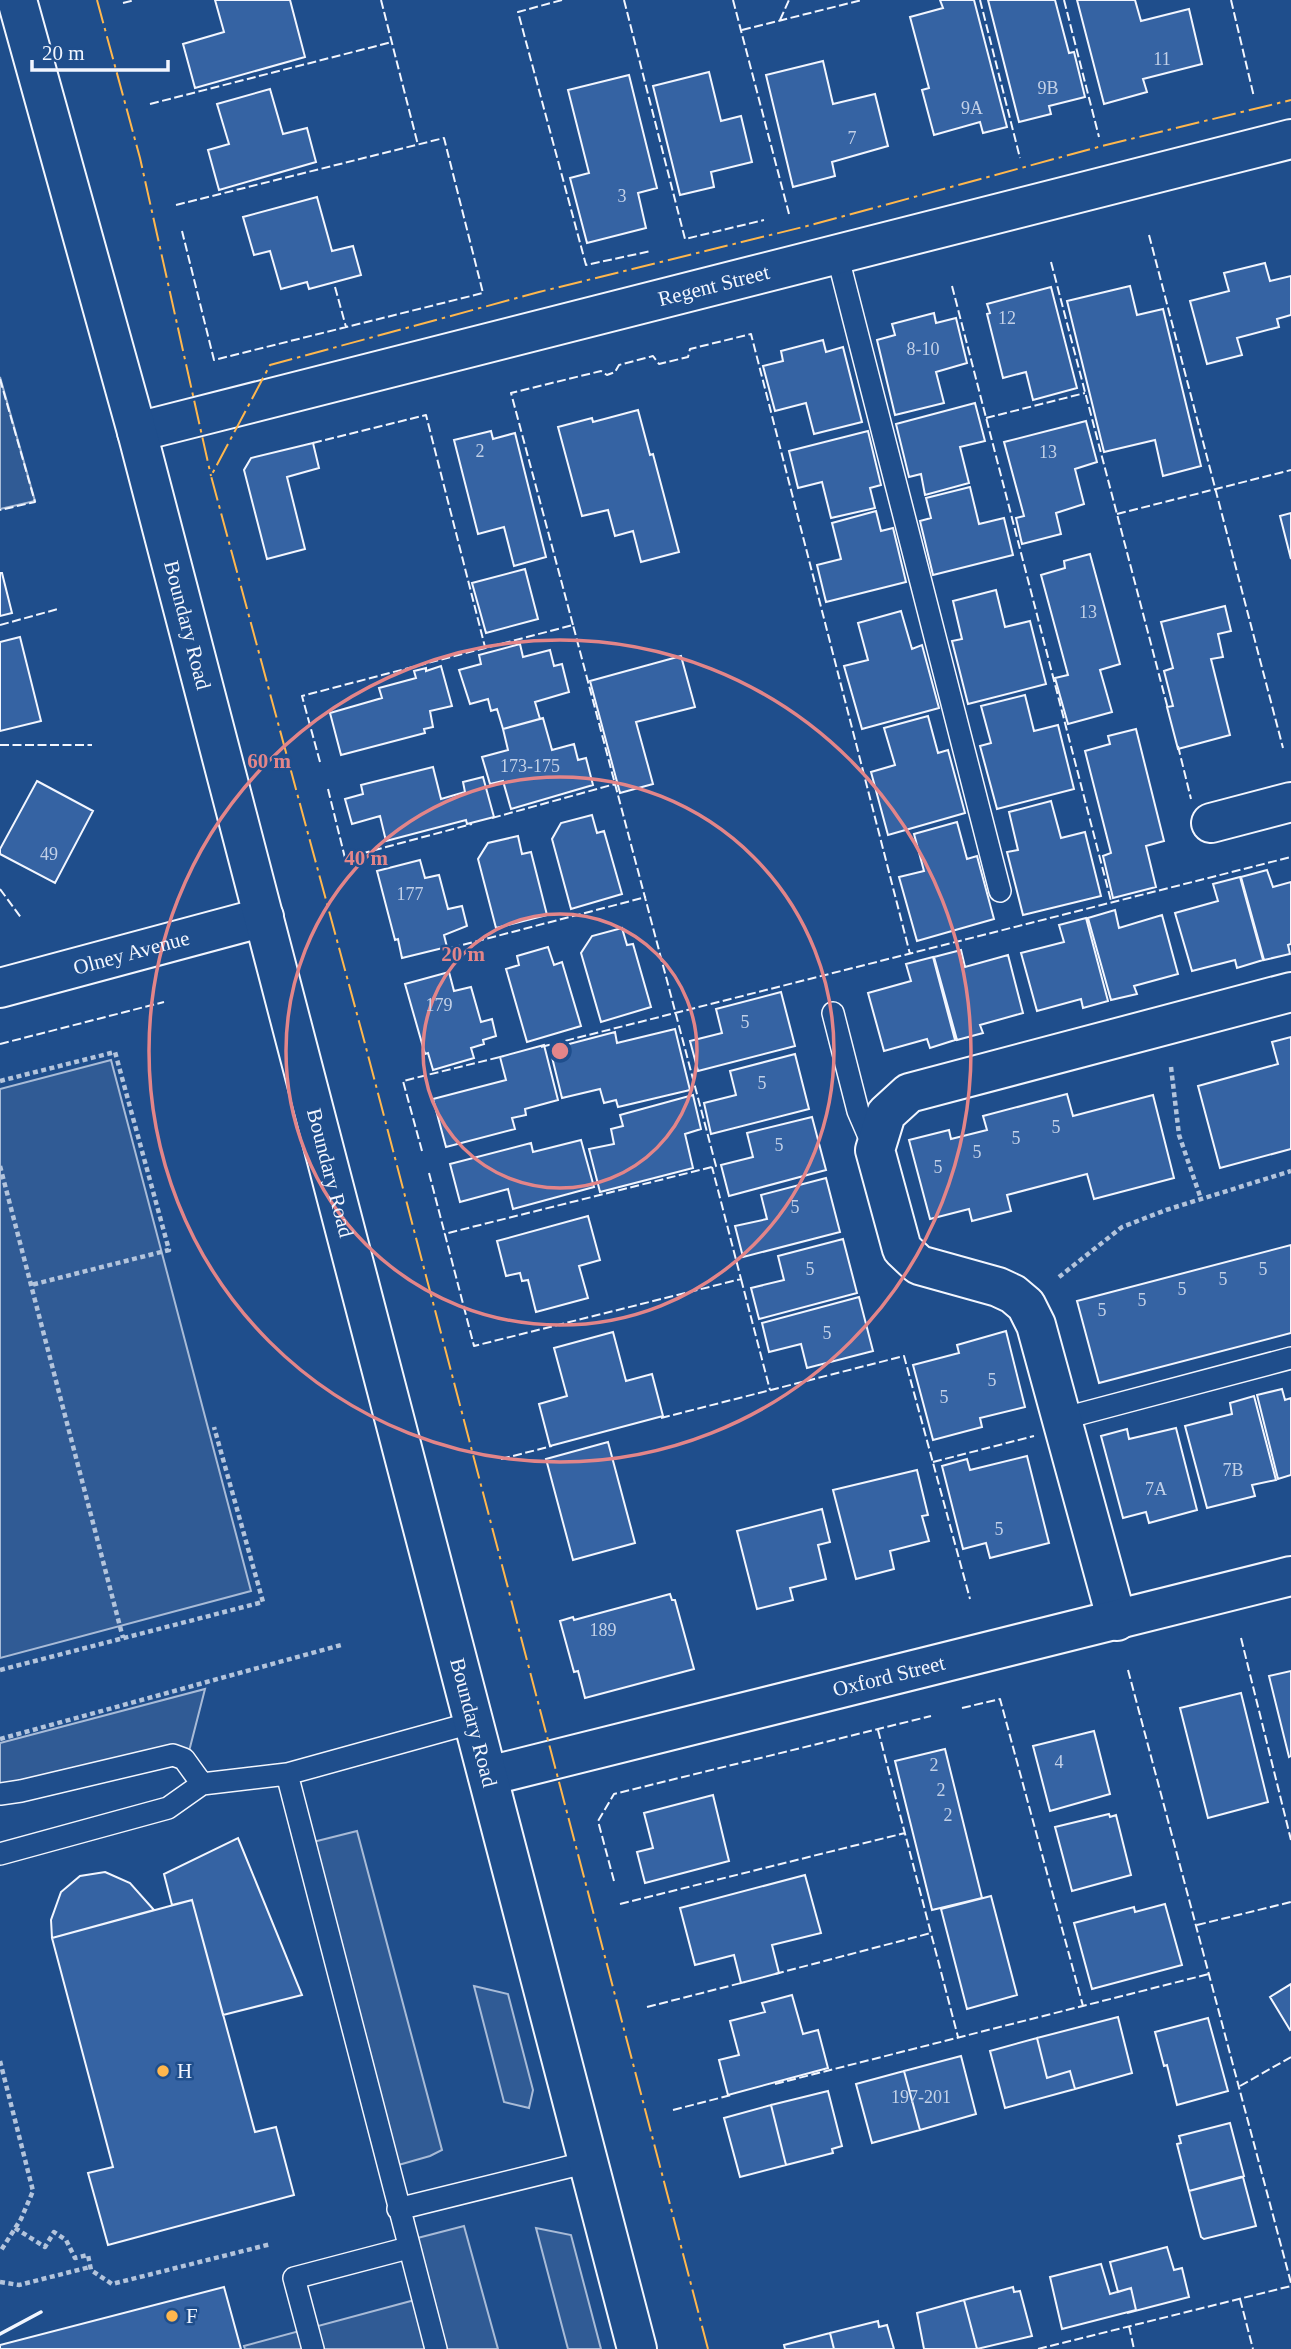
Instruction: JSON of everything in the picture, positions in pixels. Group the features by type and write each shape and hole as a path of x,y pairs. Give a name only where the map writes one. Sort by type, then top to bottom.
{"street":[{"name":"Boundary Road","path":"18,0 137,432 637,2349"},
{"name":"Regent Street","path":"137,432 1291,139"},
{"path":"1212,823 1291,802"},
{"name":"Olney Avenue","path":"0,988 264,917"},
{"path":"1117,1621 1036,1325 1026,1304 998,1287 919,1265 902,1249 875,1150 886,1114 909,1093 1291,992"},
{"name":"Oxford Street","path":"488,1776 1291,1576"}],"lane":[{"path":"837,254 1000,891"},
{"path":"833,1013 858,1111 875,1150"},
{"path":"1061,1419 1291,1358"},
{"path":"0,1854 168,1808 202,1784 287,1774 475,1722"},
{"path":"0,1794 173,1755 184,1759 202,1784"},
{"path":"287,1774 436,2349"},
{"path":"398,2209 588,2162"},
{"path":"313,2349 294,2278 408,2248"}],"path":[{"path":"0,1081 115,1052 169,1250 31,1285"},
{"path":"1170,1063 1180,1135 1201,1199"},
{"path":"0,1166 123,1638"},
{"path":"1026,1304 1122,1227 1166,1210 1291,1171"},
{"path":"0,1670 263,1602 214,1427"},
{"path":"0,1739 341,1645"},
{"path":"0,2061 33,2191 0,2252"},
{"path":"15,2228 45,2247 54,2232 66,2240 75,2258 88,2255 91,2270 112,2284 271,2244"},
{"path":"0,2282 19,2285 90,2267"}],"shaded area":[{"path":"0,377 35,501 0,509"},
{"path":"111,1060 251,1591 0,1658 0,1089"},
{"path":"205,1689 186,1763 0,1794 0,1743"},
{"path":"357,1831 442,2150 388,2168 305,1844"},
{"path":"474,1986 508,1994 533,2090 529,2108 504,2102"},
{"path":"464,2226 498,2349 245,2349 244,2346 422,2298 406,2241"},
{"path":"536,2228 571,2235 601,2349 568,2349"}],"building":[{"path":"215,0 290,0 305,57 195,88 183,44 224,32"},
{"path":"940,0 974,0 1007,127 983,133 980,122 934,135 922,90 929,88 910,17 943,8"},
{"path":"988,0 1055,0 1069,53 1074,52 1085,97 1049,106 1051,114 1019,122"},
{"path":"1077,0 1135,0 1141,21 1189,9 1202,64 1143,79 1147,92 1104,104"},
{"path":"823,61 833,104 875,94 888,146 832,162 835,176 793,187 766,75"},
{"path":"709,72 721,121 741,116 752,162 711,172 714,187 680,195 653,86"},
{"path":"629,75 657,188 638,193 646,228 587,243 570,178 589,173 568,90"},
{"path":"270,89 283,134 307,128 316,162 219,190 208,150 229,144 217,104"},
{"path":"317,197 332,251 353,246 361,275 309,289 307,282 281,289 270,251 254,255 243,217"},
{"path":"1265,263 1270,281 1291,276 1291,315 1277,319 1279,327 1237,338 1242,355 1207,364 1190,301 1229,291 1224,273"},
{"path":"1130,286 1137,315 1163,309 1201,466 1163,476 1155,440 1104,452 1067,301"},
{"path":"1051,287 1077,388 1033,400 1026,372 1003,378 987,314 990,313 987,304"},
{"path":"934,313 936,323 956,318 967,363 936,372 944,403 895,415 877,340 895,335 892,324"},
{"path":"823,340 826,352 843,347 862,422 814,434 806,403 775,411 763,366 783,361 781,351"},
{"path":"975,403 985,441 960,447 969,483 925,495 921,474 909,477 896,424"},
{"path":"638,410 650,455 653,454 679,552 641,562 633,531 615,536 608,510 582,516 558,427 592,418 593,422"},
{"path":"1086,421 1097,462 1075,469 1084,504 1056,513 1061,534 1022,544 1016,518 1024,516 1004,442"},
{"path":"491,431 493,439 515,433 546,557 514,566 504,527 478,534 454,440"},
{"path":"868,431 881,485 870,488 875,508 831,518 822,482 798,488 789,451"},
{"path":"313,443 319,468 287,477 305,549 267,559 244,470 251,458"},
{"path":"970,487 979,524 1004,518 1013,555 933,575 920,521 931,518 926,498"},
{"path":"876,511 881,531 893,528 906,582 826,602 817,565 841,559 832,523"},
{"path":"1291,513 1291,559 1280,516"},
{"path":"1090,554 1120,664 1100,670 1112,712 1068,724 1055,678 1068,675 1041,575 1065,568 1064,561"},
{"path":"525,569 538,619 486,633 472,583"},
{"path":"0,573 12,613 0,616"},
{"path":"996,590 1005,627 1030,621 1046,684 968,704 952,641 962,639 953,601"},
{"path":"1225,606 1231,631 1218,634 1223,657 1211,659 1230,735 1178,749 1167,707 1173,706 1164,671 1173,668 1161,622"},
{"path":"901,611 912,649 922,645 939,708 862,729 844,666 868,660 858,623"},
{"path":"20,637 41,721 0,731 0,642"},
{"path":"520,644 523,657 550,650 554,666 562,664 569,692 535,702 540,719 503,729 497,709 491,711 488,699 470,704 459,670 481,664 479,655"},
{"path":"681,656 695,707 636,722 653,784 620,793 590,681"},
{"path":"441,666 452,706 430,711 433,727 424,729 425,733 341,755 330,713 382,698 379,688 416,678 414,671 426,668 426,671"},
{"path":"1025,695 1034,731 1058,725 1074,789 997,809 980,746 991,743 981,706"},
{"path":"928,716 938,753 948,750 965,813 888,835 871,772 895,765 884,728"},
{"path":"543,718 552,750 574,744 578,760 586,758 593,785 511,809 503,781 490,784 482,757 508,750 503,729"},
{"path":"1136,729 1164,841 1146,846 1156,887 1113,898 1103,856 1111,853 1085,751 1110,744 1108,736"},
{"path":"433,767 441,799 465,792 463,782 483,777 494,817 467,824 466,820 386,841 380,816 352,824 345,799 363,794 361,785"},
{"path":"37,781 93,811 55,883 0,854 0,849"},
{"path":"1051,801 1061,838 1085,832 1101,896 1023,915 1007,852 1018,850 1009,812"},
{"path":"592,815 597,833 604,831 622,894 571,909 552,839 561,823"},
{"path":"957,822 967,859 977,856 994,919 917,941 899,877 924,871 914,834"},
{"path":"518,836 522,854 531,852 547,915 496,928 478,859 488,843"},
{"path":"420,860 425,878 439,875 448,909 462,906 467,926 444,935 447,947 402,958 377,871"},
{"path":"1267,870 1273,887 1291,882 1291,944 1288,945 1290,954 1264,960 1241,877"},
{"path":"1240,877 1263,960 1237,968 1235,960 1192,971 1175,913 1218,901 1213,884"},
{"path":"1115,910 1119,928 1162,915 1178,974 1134,986 1137,994 1111,1000 1088,918"},
{"path":"1086,918 1108,1001 1083,1008 1081,999 1037,1011 1021,953 1064,942 1059,925"},
{"path":"622,928 627,945 633,944 651,1007 601,1022 581,953 592,936"},
{"path":"548,947 554,965 562,962 581,1026 527,1042 506,969 519,965 517,956"},
{"path":"961,950 965,967 1008,955 1023,1013 980,1025 983,1033 957,1040 934,957"},
{"path":"933,957 955,1040 930,1048 927,1039 884,1051 868,993 911,981 906,964"},
{"path":"449,972 454,991 471,987 481,1022 492,1019 496,1036 471,1048 474,1058 433,1070 428,1053 425,1054 405,984"},
{"path":"781,992 795,1046 698,1071 690,1041 722,1033 716,1009"},
{"path":"675,1029 690,1090 618,1107 616,1100 604,1103 600,1089 562,1098 550,1049 615,1032 617,1043"},
{"path":"1291,1037 1291,1149 1220,1168 1198,1086 1278,1064 1272,1042"},
{"path":"544,1045 558,1100 525,1109 526,1115 512,1118 515,1129 446,1147 433,1099 506,1080 500,1057"},
{"path":"795,1054 809,1109 711,1134 704,1103 736,1095 730,1071"},
{"path":"1067,1094 1073,1116 1153,1095 1174,1178 1094,1199 1087,1174 1007,1195 1011,1211 972,1221 969,1209 930,1219 909,1140 949,1130 951,1139 987,1130 983,1116"},
{"path":"693,1095 701,1129 685,1134 693,1168 600,1192 589,1149 614,1144 611,1129 623,1126 620,1115"},
{"path":"812,1117 826,1170 729,1196 721,1165 753,1157 747,1133"},
{"path":"581,1140 594,1187 513,1209 508,1189 460,1202 450,1164 531,1143 533,1152"},
{"path":"826,1178 840,1232 743,1257 735,1226 767,1219 761,1195"},
{"path":"588,1216 600,1260 579,1266 588,1298 536,1312 528,1280 522,1281 520,1273 506,1276 497,1241"},
{"path":"843,1239 857,1293 759,1319 751,1288 784,1280 778,1256"},
{"path":"1291,1245 1291,1333 1099,1383 1077,1301"},
{"path":"859,1297 873,1351 807,1368 801,1344 769,1352 762,1323"},
{"path":"1006,1331 1025,1407 980,1418 982,1427 933,1440 913,1365 959,1353 957,1345"},
{"path":"613,1332 626,1381 652,1374 663,1416 550,1446 539,1404 567,1396 554,1348"},
{"path":"1282,1389 1285,1400 1291,1398 1291,1475 1278,1479 1257,1395"},
{"path":"1254,1396 1276,1480 1252,1485 1255,1496 1207,1508 1185,1426 1232,1414 1230,1403"},
{"path":"1176,1428 1197,1510 1149,1523 1146,1512 1123,1518 1101,1436 1127,1429 1129,1439"},
{"path":"608,1442 635,1543 573,1560 546,1459"},
{"path":"1027,1456 1049,1543 990,1558 986,1543 963,1549 942,1466 967,1459 970,1470"},
{"path":"917,1470 928,1515 922,1516 929,1541 890,1551 894,1569 856,1579 833,1490"},
{"path":"822,1509 830,1542 818,1545 826,1579 790,1588 793,1600 757,1609 737,1531"},
{"path":"670,1594 672,1600 675,1600 694,1669 585,1698 578,1671 574,1672 560,1621 573,1617 574,1620"},
{"path":"1291,1671 1291,1756 1289,1757 1269,1676"},
{"path":"1241,1693 1268,1802 1208,1818 1180,1708"},
{"path":"1094,1731 1110,1794 1050,1811 1033,1746"},
{"path":"945,1749 982,1898 932,1910 895,1761"},
{"path":"713,1795 729,1861 645,1883 637,1852 653,1848 644,1813"},
{"path":"1109,1814 1110,1817 1116,1815 1131,1875 1072,1891 1055,1827"},
{"path":"238,1838 302,1995 223,2015 192,1900 172,1905 164,1874"},
{"path":"105,1872 130,1883 154,1910 52,1938 51,1920 61,1892 80,1876"},
{"path":"805,1875 821,1933 772,1945 779,1973 741,1983 734,1955 695,1965 680,1908"},
{"path":"991,1896 1017,1995 967,2009 941,1909"},
{"name":"H","path":"192,1900 255,2132 276,2127 294,2195 108,2245 88,2173 113,2167 52,1938"},
{"path":"1165,1904 1182,1965 1092,1989 1074,1923 1134,1907 1135,1912"},
{"path":"1291,1984 1291,2029 1290,2030 1270,1997"},
{"path":"792,1995 803,2034 818,2030 828,2068 728,2095 719,2060 739,2055 730,2021 765,2012 762,2003"},
{"path":"1118,2017 1132,2073 1075,2089 1070,2071 1047,2078 1037,2038"},
{"path":"1208,2018 1228,2091 1177,2105 1155,2032"},
{"path":"1037,2038 1047,2078 1070,2071 1075,2089 1005,2108 990,2051"},
{"path":"961,2056 976,2114 920,2130 904,2071"},
{"path":"904,2071 920,2130 872,2143 856,2084"},
{"path":"828,2091 842,2146 832,2149 833,2153 786,2165 771,2105"},
{"path":"771,2105 786,2165 740,2177 724,2118"},
{"path":"1230,2123 1244,2176 1189,2191 1177,2144 1181,2143 1179,2136"},
{"path":"1243,2177 1256,2226 1204,2239 1201,2237 1189,2191"},
{"path":"1167,2247 1174,2270 1182,2268 1189,2297 1127,2313 1136,2310 1131,2288 1118,2292 1110,2262"},
{"path":"1101,2264 1110,2294 1131,2288 1136,2310 1062,2329 1050,2277"},
{"name":"F","path":"224,2287 241,2349 0,2349 0,2345"},
{"path":"1013,2287 1014,2292 1020,2291 1032,2336 977,2349 964,2300"},
{"path":"964,2300 977,2349 924,2349 917,2313"},
{"path":"878,2321 879,2327 887,2325 894,2349 834,2349 830,2333"},
{"path":"830,2333 834,2349 785,2349 784,2345"}],"fence":[{"path":"123,3 135,0"},
{"path":"381,0 418,145"},
{"path":"562,0 518,12 586,265 651,251"},
{"path":"624,0 685,239 764,220"},
{"path":"733,0 789,214"},
{"path":"780,20 789,0"},
{"path":"742,30 862,0"},
{"path":"980,0 1020,158"},
{"path":"1064,0 1099,137"},
{"path":"1231,0 1254,97"},
{"path":"150,104 392,42"},
{"path":"176,205 444,138 483,293 214,360 182,231"},
{"path":"1149,235 1283,748"},
{"path":"1051,262 1168,709"},
{"path":"952,286 1111,901"},
{"path":"335,287 346,327"},
{"path":"573,625 511,393 601,371 607,375 615,372 619,365 653,356 659,364 688,357 690,349 751,334 910,954"},
{"path":"0,379 35,502 0,510"},
{"path":"986,418 1085,393"},
{"path":"313,443 426,415 485,647"},
{"path":"1117,514 1291,470"},
{"path":"0,625 58,609"},
{"path":"320,762 302,696 573,625 716,1166 444,1234"},
{"path":"0,745 92,745"},
{"path":"1178,746 1191,799"},
{"path":"492,818 615,784"},
{"path":"328,789 345,858 472,824"},
{"path":"541,1047 1291,857"},
{"path":"0,889 22,919"},
{"path":"451,948 646,897"},
{"path":"0,1044 164,1002"},
{"path":"422,1151 403,1081 504,1056"},
{"path":"429,1173 474,1346 741,1279 712,1167"},
{"path":"741,1279 770,1390"},
{"path":"661,1418 904,1356 970,1599"},
{"path":"933,1462 1034,1436"},
{"path":"501,1459 552,1446"},
{"path":"1241,1638 1291,1840"},
{"path":"1128,1670 1291,2283"},
{"path":"962,1708 1000,1699 1083,2006"},
{"path":"614,1881 598,1821 614,1794 931,1716"},
{"path":"878,1730 958,2037"},
{"path":"620,1904 905,1833"},
{"path":"1197,1925 1291,1902"},
{"path":"775,1974 931,1933"},
{"path":"775,2084 1209,1974"},
{"path":"647,2007 745,1982"},
{"path":"1240,2086 1291,2057"},
{"path":"673,2110 731,2095"},
{"path":"1038,2349 1291,2286"},
{"path":"1240,2299 1253,2349"},
{"path":"1129,2326 1134,2349"}],"wall":[{"path":"0,2334 41,2312"}],"power":[{"path":"97,0 140,158 211,476"},
{"path":"708,2349 364,1040 211,476 270,365 539,292 811,225 1102,146 1291,100"}],"place":[{"name":"H","path":"163,2071"},
{"name":"F","path":"172,2316"}]}
